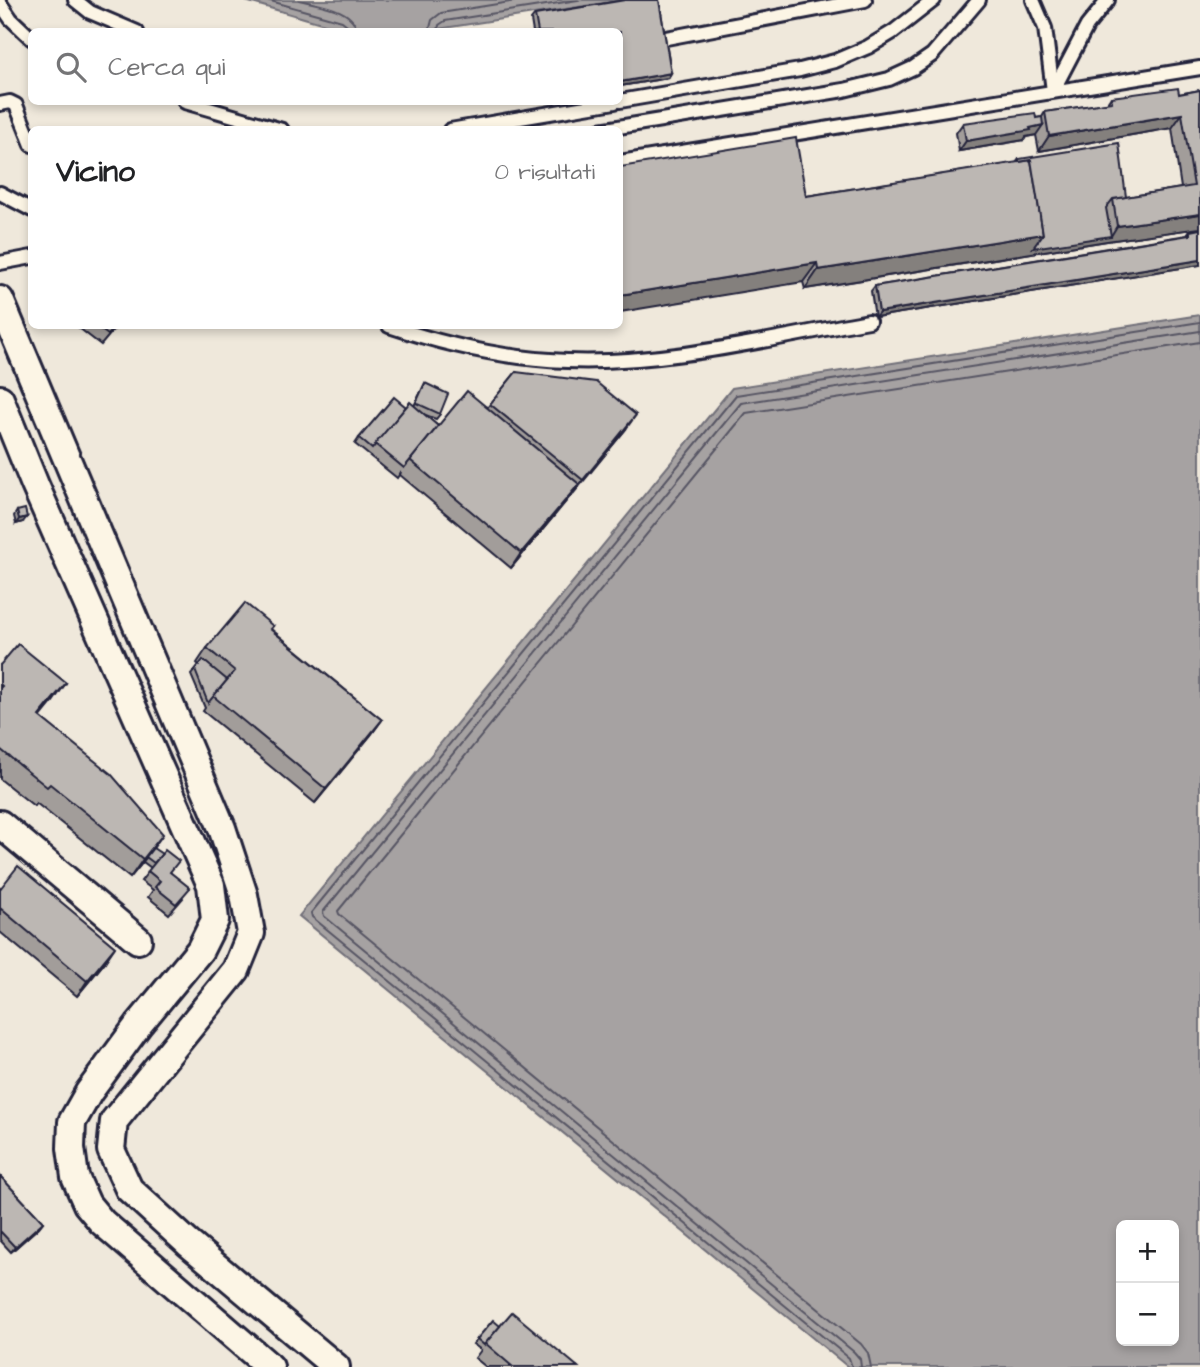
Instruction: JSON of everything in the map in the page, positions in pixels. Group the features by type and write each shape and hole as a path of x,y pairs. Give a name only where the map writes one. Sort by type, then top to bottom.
{"street":[{"path":"0,300 222,828 244,895 251,933 236,970 114,1121 111,1150 129,1189 187,1243 335,1367"},
{"path":"0,399 35,485 211,885 215,920 200,950 132,1034 89,1092 72,1122 75,1177 87,1205 102,1222 270,1367"},
{"path":"0,824 138,940"}],"lane":[{"path":"75,0 90,12 128,28"},
{"path":"661,39 865,0"},
{"path":"623,100 800,70 835,61 868,47 893,32 934,0"},
{"path":"623,126 844,90 889,79 932,55 979,0"},
{"path":"1033,0 1045,28 1053,92"},
{"path":"1053,92 1087,26 1108,0"},
{"path":"0,2 11,19 28,35"},
{"path":"623,162 1200,68"},
{"path":"0,104 10,102 16,105 28,135"},
{"path":"195,105 268,126"},
{"path":"473,126 594,105"},
{"path":"0,193 28,208"},
{"path":"0,262 28,258"},
{"path":"398,329 478,350 567,361 625,360 675,354 869,321"}],"water":[{"path":"242,0 623,0 444,28 338,28"},
{"path":"1200,315 1200,1367 848,1367 299,916 732,388"}],"building":[{"path":"625,0 659,0 671,73 623,81 623,28 537,28 535,15"},
{"path":"1178,88 1179,94 1200,90 1200,214 1117,226 1113,199 1194,186 1182,114 1049,136 1045,112 1112,102 1111,97"},
{"path":"1035,113 1036,118 1042,117 1043,125 1030,128 1031,130 966,141 963,123"},
{"path":"796,138 806,196 1031,160 1043,234 818,270 817,263 623,295 623,167"},
{"path":"1119,143 1126,197 1113,199 1106,208 1111,236 1033,248 1043,234 1031,160 1019,162 1019,159"},
{"path":"1200,229 1200,260 879,312 875,286 1190,235 1190,231"},
{"path":"100,329 113,329 108,335"},
{"path":"516,372 596,382 636,415 583,480 490,404"},
{"path":"425,383 448,394 440,414 416,403"},
{"path":"467,391 579,484 521,553 410,460"},
{"path":"394,397 406,407 372,449 359,438"},
{"path":"410,402 438,426 404,468 375,444"},
{"path":"25,509 27,517 19,519 17,511"},
{"path":"245,603 273,626 270,629 382,720 326,789 213,696 235,671 207,648"},
{"path":"18,644 66,683 39,716 111,774 163,834 143,859 50,784 47,787 0,749 0,665"},
{"path":"203,660 227,680 208,703 195,670"},
{"path":"153,848 162,854 154,863 146,857"},
{"path":"165,850 179,861 170,872 190,888 176,904 155,887 160,881 148,871"},
{"path":"18,866 115,947 87,981 0,908 0,889"},
{"path":"0,1176 43,1222 15,1247 0,1231"},
{"path":"512,1312 578,1367 513,1367 485,1343"},
{"path":"493,1320 500,1326 484,1345 477,1339"}]}
